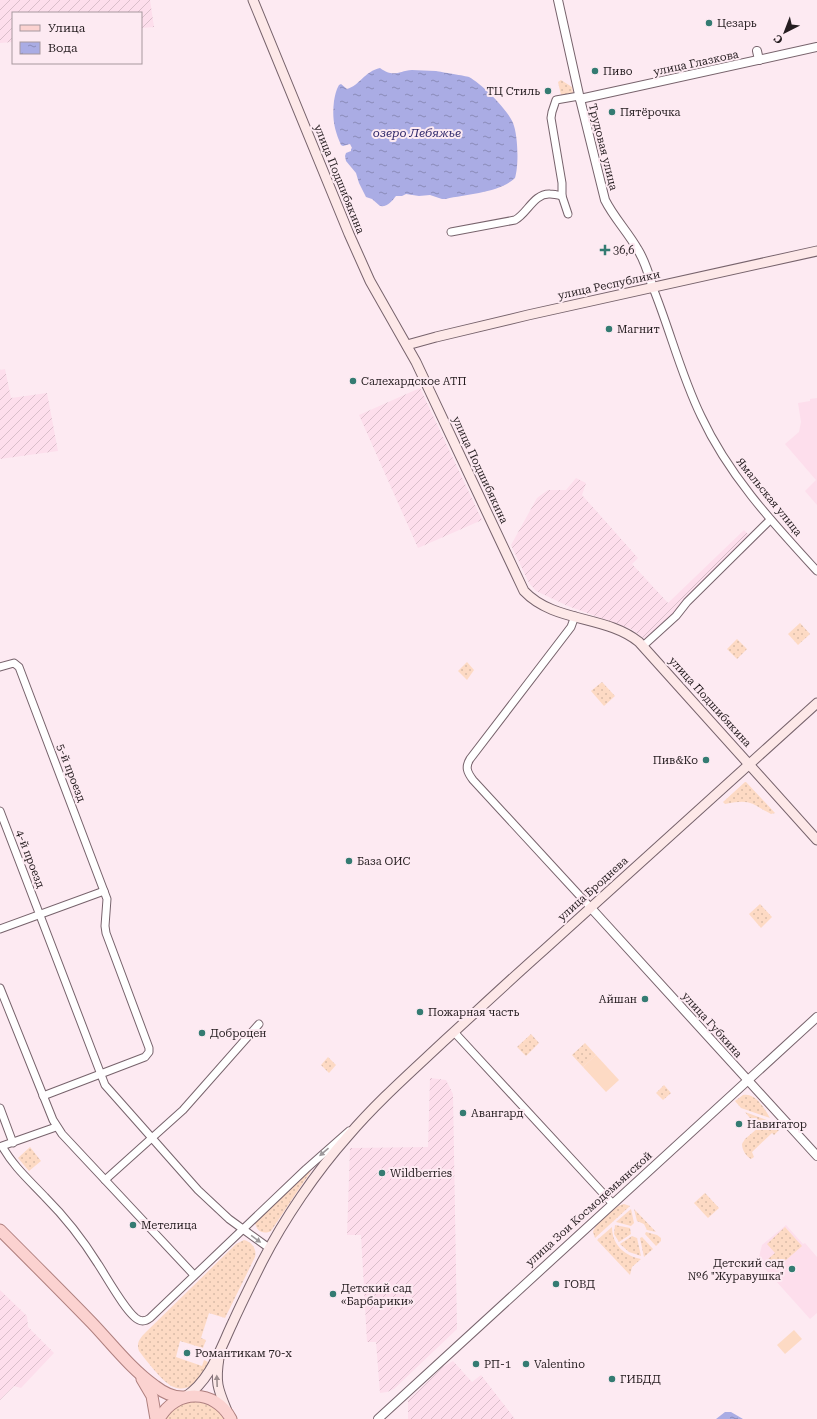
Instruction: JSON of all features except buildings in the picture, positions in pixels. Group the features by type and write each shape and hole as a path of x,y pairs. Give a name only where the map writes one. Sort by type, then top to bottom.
{"main road":[{"name":"улица Подшибякина","path":"253,0 370,281 418,367 521,586 530,597 542,605 622,631 633,637 643,646 817,840"},
{"name":"улица Республики","path":"407,345 436,337 817,251"},
{"name":"улица Броднева","path":"222,1347 241,1303 269,1248 320,1172 346,1138 364,1118 387,1094 454,1032 817,703"},
{"path":"0,1230 153,1385 165,1393 180,1398 201,1396 209,1398 222,1407 229,1416"},
{"path":"158,1419 169,1405 185,1397 201,1384 222,1347"},
{"path":"222,1347 217,1383 220,1397 229,1416"},
{"path":"134,1367 152,1396 158,1419"}],"street":[{"name":"Трудовая улица","path":"558,0 605,200 610,211 634,242 643,258 652,288"},
{"name":"улица Глазкова","path":"580,97 817,47"},
{"path":"757,51 759,60"},
{"path":"568,214 562,196 562,183 551,118 556,100 580,97"},
{"path":"451,232 515,220 520,217 534,201 542,196 550,194 562,196"},
{"name":"Ямальская улица","path":"652,288 674,344 683,374 701,416 724,459 739,481 770,520 817,571"},
{"path":"643,646 676,616 687,602 770,520"},
{"path":"576,616 571,627 470,758 466,770 473,780 590,908"},
{"name":"5-й проезд","path":"0,667 11,663 17,664 104,890 107,903 105,926 106,933 149,1048 149,1052 145,1057 100,1075"},
{"name":"4-й проезд","path":"0,811 105,1085 198,1190 229,1219 269,1248"},
{"path":"0,929 104,890"},
{"name":"улица Губкина","path":"590,908 817,1156"},
{"path":"0,988 56,1127 194,1275"},
{"name":"улица Зои Космодемьянской","path":"378,1419 612,1203 817,1017"},
{"path":"105,1180 192,1100 259,1024"},
{"path":"454,1032 612,1203"},
{"path":"43,1096 100,1075"},
{"path":"0,1108 13,1143"},
{"path":"56,1127 2,1146 8,1157 47,1198 82,1240 131,1314 137,1320 146,1321 314,1161 364,1118"}],"shaded area":[{"path":"0,0 150,0 154,27 142,28 142,12 12,12 12,42 0,43"},
{"path":"561,80 572,87 573,93 561,95 558,82"},
{"path":"5,369 11,398 47,393 58,451 0,459 0,370"},
{"path":"420,388 482,520 418,548 359,415"},
{"path":"817,398 817,505 805,491 816,480 785,444 799,432 801,422 798,403"},
{"path":"576,478 586,483 582,495 638,558 632,564 668,603 744,530 750,536 646,640 631,629 568,606 536,591 529,583 511,545 537,498 548,490 566,490"},
{"path":"800,623 810,634 798,645 788,634"},
{"path":"737,639 747,649 737,659 727,649"},
{"path":"467,662 474,670 467,680 458,671"},
{"path":"602,682 615,696 604,706 591,691"},
{"path":"745,782 775,813 771,814 750,803 740,802 725,804 723,802"},
{"path":"760,904 772,917 761,928 749,914"},
{"path":"531,1034 539,1043 526,1056 517,1047"},
{"path":"585,1043 596,1055 583,1067 572,1055"},
{"path":"596,1055 619,1080 606,1092 583,1067"},
{"path":"328,1057 336,1065 329,1073 321,1065"},
{"path":"430,1078 446,1080 453,1094 457,1329 394,1389 380,1393 376,1342 367,1342 361,1235 347,1235 350,1148 428,1147"},
{"path":"664,1085 671,1093 663,1100 656,1093"},
{"path":"743,1095 752,1096 756,1099 770,1118 741,1108 735,1101"},
{"path":"745,1112 772,1122 779,1130 774,1135 772,1133 752,1152 754,1157 751,1159 745,1153 742,1144 745,1139 758,1128"},
{"path":"30,1147 41,1161 29,1171 18,1158"},
{"path":"310,1169 311,1171 271,1231 265,1233 258,1230 255,1222"},
{"path":"705,1193 719,1208 708,1218 694,1203"},
{"path":"624,1204 630,1206 595,1238 593,1232 601,1219 615,1208"},
{"path":"631,1209 634,1223 631,1226 616,1222"},
{"path":"634,1209 656,1232 647,1230 644,1224 637,1221"},
{"path":"615,1225 630,1228 631,1234 619,1242 614,1234"},
{"name":"Детский сад №6 \"Журавушка\"","path":"786,1225 817,1257 817,1313 810,1319 758,1261 762,1245"},
{"path":"612,1227 614,1239 620,1249 635,1258 641,1259 632,1267 630,1275 597,1240"},
{"path":"785,1227 802,1246 777,1268 768,1259 775,1253 767,1244"},
{"path":"646,1232 657,1235 661,1238 661,1241 656,1246 645,1234"},
{"path":"632,1236 637,1238 641,1256 629,1252 620,1244"},
{"path":"642,1237 653,1249 644,1257 640,1238"},
{"path":"244,1240 253,1246 255,1257 225,1318 209,1313 201,1338 206,1340 203,1348 180,1341 176,1357 202,1366 204,1360 208,1362 206,1367 200,1377 191,1386 186,1388 174,1387 160,1377 139,1351 139,1341 146,1332 236,1244"},
{"path":"0,1290 27,1316 28,1327 54,1353 21,1388 14,1386 0,1400"},
{"path":"794,1330 802,1339 785,1354 777,1345"},
{"path":"453,1361 472,1382 481,1375 515,1419 408,1419 408,1400 443,1367"},
{"path":"193,1402 211,1406 224,1419 165,1419 170,1412 177,1407"}],"water":[{"name":"озеро Лебяжье","path":"380,68 389,73 412,70 436,71 469,77 481,85 506,111 515,128 517,166 515,178 509,183 492,190 446,199 430,195 419,196 406,194 396,196 389,204 380,206 372,199 366,197 356,173 346,161 346,153 351,151 352,148 350,144 343,146 341,145 337,134 333,118 334,101 339,85 341,84 347,89 355,85 370,72"},
{"path":"725,1412 731,1412 743,1419 716,1419"}],"place":[{"name":"Цезарь","path":"709,23"},
{"name":"Пиво","path":"595,71"},
{"name":"ТЦ Стиль","path":"548,91"},
{"name":"Пятёрочка","path":"612,112"},
{"name":"36,6","path":"605,250"},
{"name":"Магнит","path":"609,329"},
{"name":"Салехардское АТП","path":"353,381"},
{"name":"Пив&Ко","path":"706,760"},
{"name":"База ОИС","path":"349,861"},
{"name":"Айшан","path":"645,999"},
{"name":"Пожарная часть","path":"420,1012"},
{"name":"Доброцен","path":"202,1033"},
{"name":"Авангард","path":"463,1113"},
{"name":"Навигатор","path":"739,1124"},
{"name":"Wildberries","path":"382,1173"},
{"name":"Метелица","path":"133,1225"},
{"name":"Детский сад №6 \"Журавушка\"","path":"792,1269"},
{"name":"ГОВД","path":"556,1284"},
{"name":"Детский сад «Барбарики»","path":"333,1294"},
{"name":"Романтикам 70-х","path":"187,1353"},
{"name":"РП-1","path":"476,1364"},
{"name":"Valentino","path":"526,1364"},
{"name":"ГИБДД","path":"612,1379"}]}
